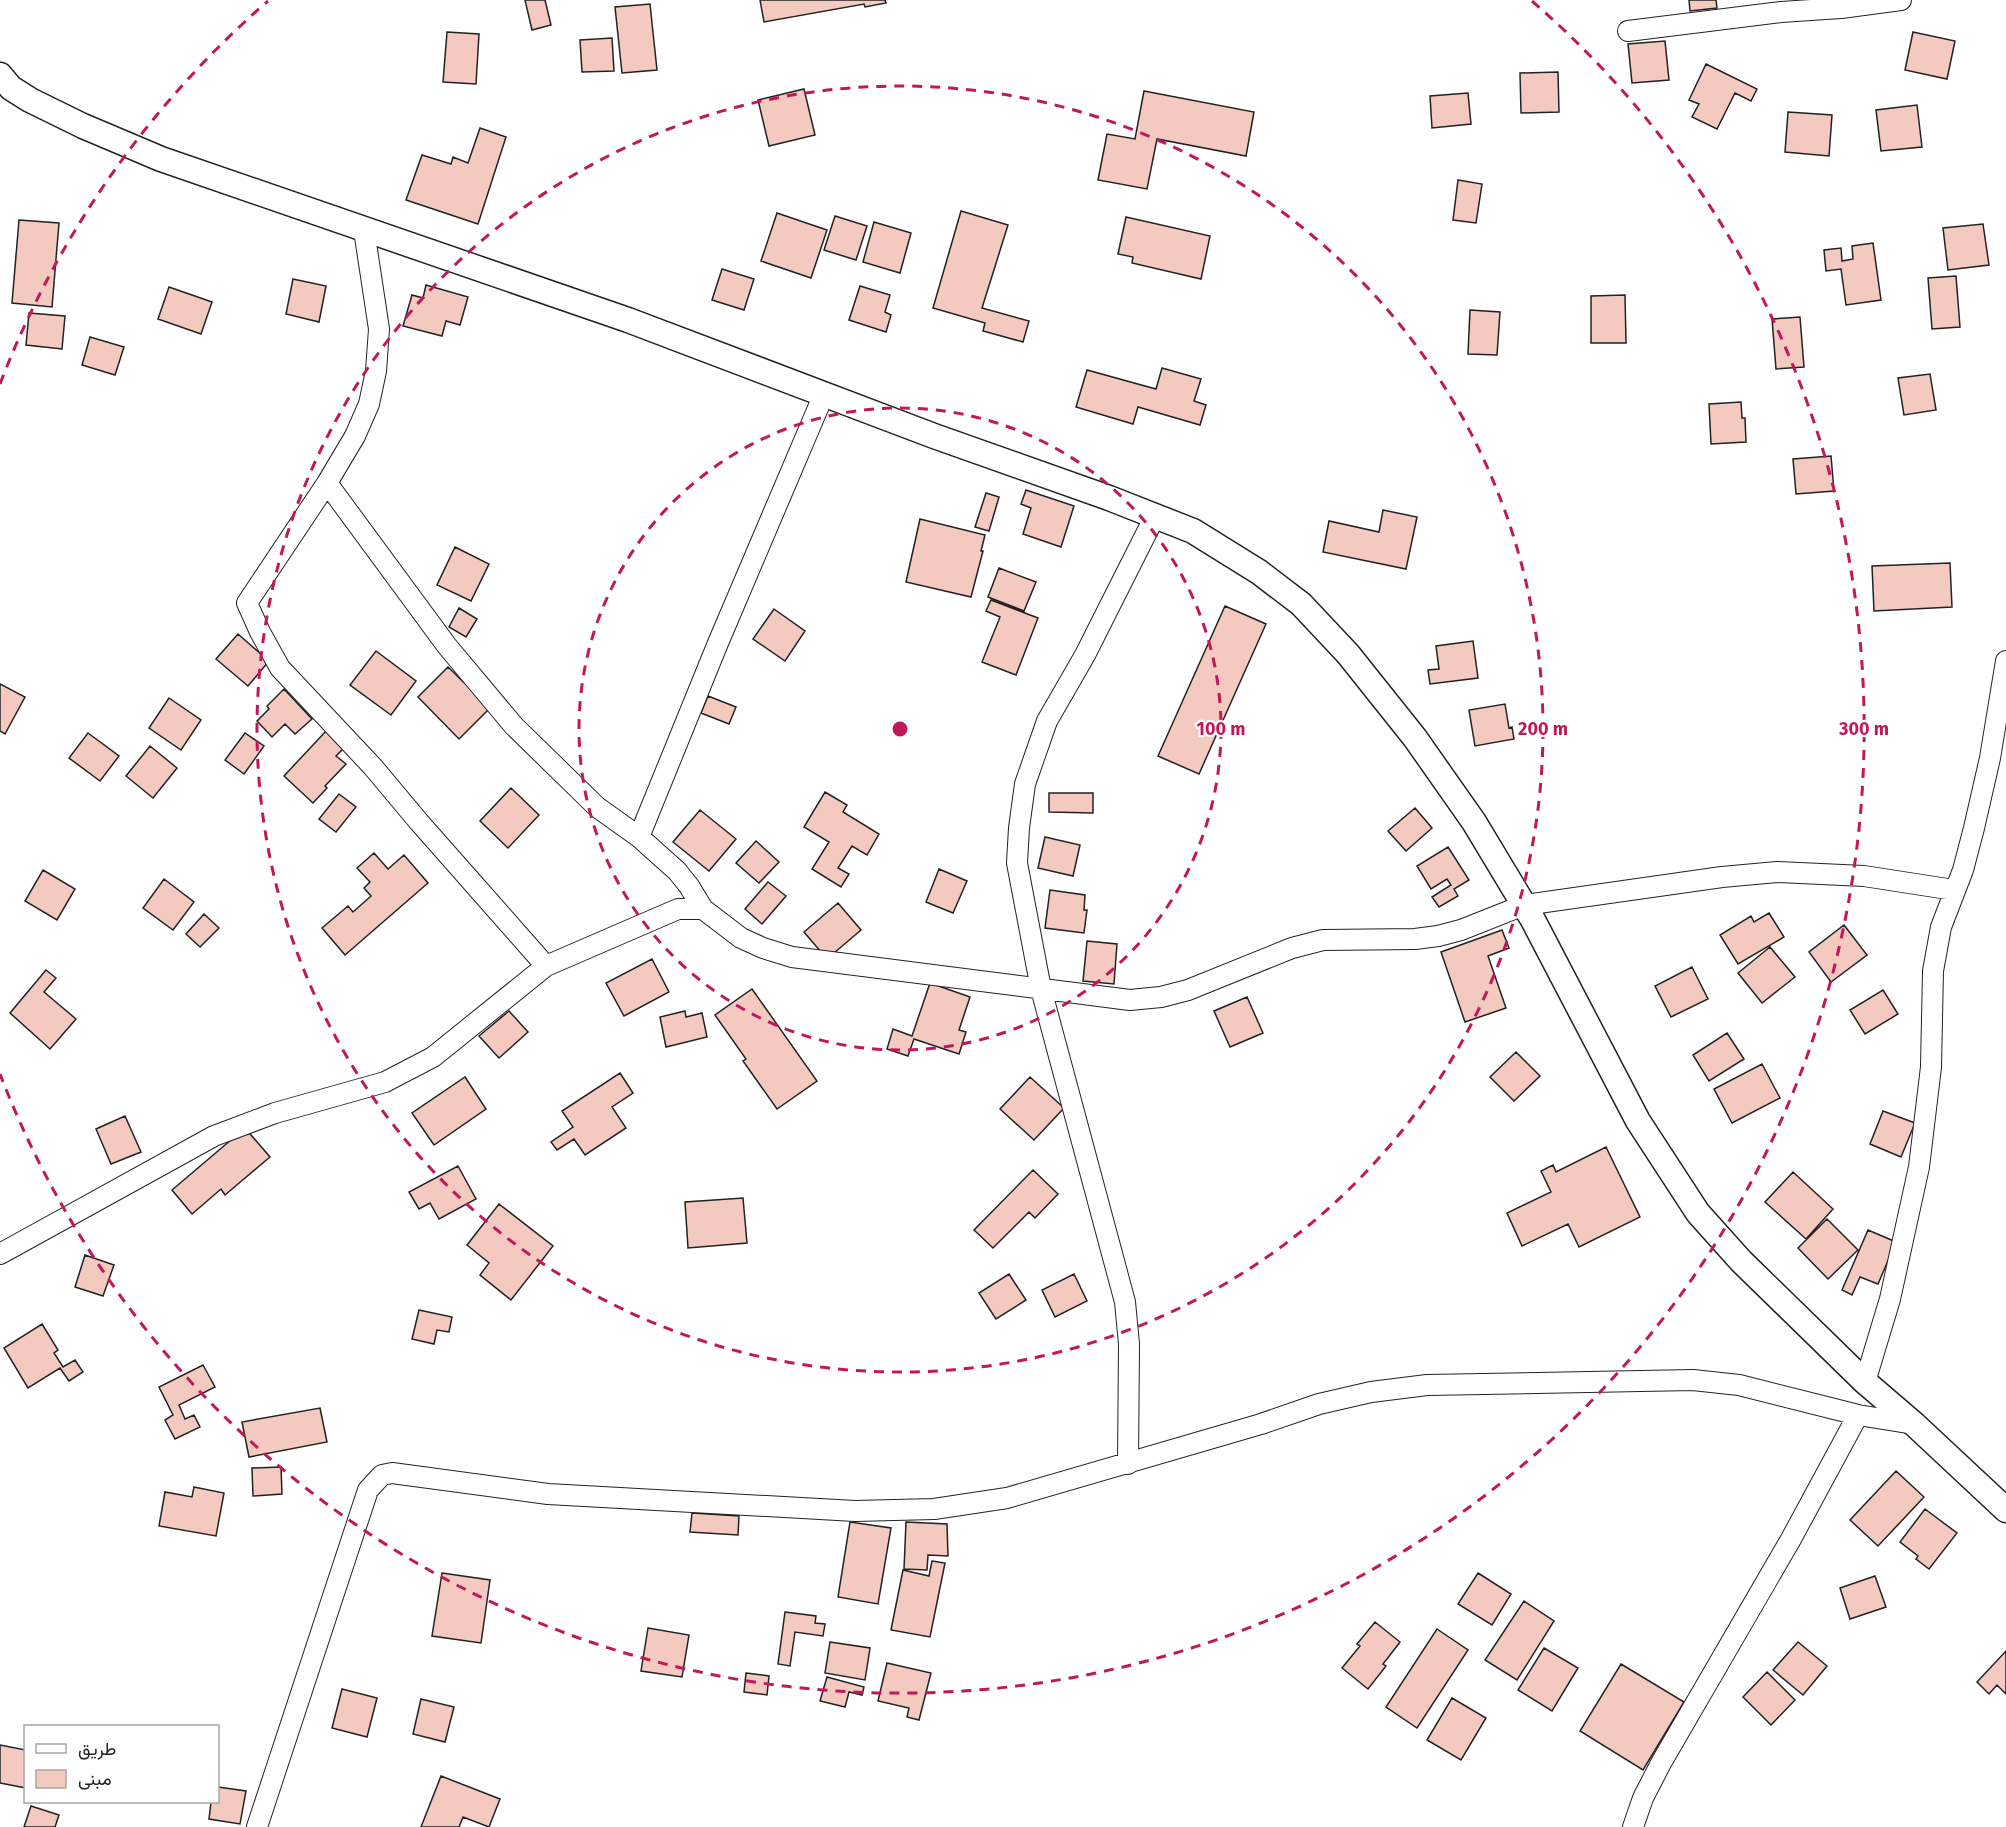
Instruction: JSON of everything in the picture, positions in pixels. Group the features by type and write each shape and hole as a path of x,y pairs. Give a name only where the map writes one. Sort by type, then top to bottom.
{"street":[{"path":"1628,31 1901,0"},
{"path":"4,83 30,100 83,126 161,159 628,320 1155,516 1193,531 1259,572 1301,604 1348,654 1415,738 1474,822 1524,904 1638,1121 1698,1213 1741,1261 1865,1382 1914,1424 2006,1510"},
{"path":"364,230 379,329 376,371 369,405 355,436 327,483 247,603 280,668 373,767 546,966"},
{"path":"639,837 722,632 824,394"},
{"path":"327,483 447,646 514,726 597,807 639,837 677,871 703,909 741,938 792,957 1130,1000 1161,997 1188,990 1292,948 1323,940 1415,939 1438,936 1461,930 1524,904 1722,877 1777,872 1864,876 1954,890"},
{"path":"1128,1464 1129,1344 1125,1302 1041,989 1017,863 1025,784 1047,721 1085,655 1155,516"},
{"path":"1865,1382 1890,1299 1919,1167 1930,1067 1933,971 1941,927 1963,870 1990,758 2006,661"},
{"path":"0,1254 214,1136 252,1120 385,1082 402,1074 433,1057 546,966 678,909 703,909"},
{"path":"257,1827 368,1490 382,1475 393,1473 548,1494 855,1511 934,1509 1007,1498 1261,1424 1319,1404 1371,1392 1427,1385 1693,1380 1739,1385 1858,1415 1914,1424"},
{"path":"1633,1827 1643,1798 1661,1763 1791,1539 1858,1415"}],"building":[{"path":"525,0 545,0 551,25 532,30"},
{"path":"760,0 885,0 886,3 865,7 864,4 764,22"},
{"path":"1689,0 1716,0 1717,8 1690,11"},
{"path":"650,4 657,70 622,73 615,7"},
{"path":"447,32 479,34 476,84 443,82"},
{"path":"1913,32 1955,41 1947,79 1905,70"},
{"path":"612,38 614,71 582,72 580,40"},
{"path":"1665,41 1669,80 1632,83 1628,44"},
{"path":"1706,64 1757,89 1751,101 1735,93 1717,129 1692,117 1699,104 1689,100"},
{"path":"1558,72 1559,112 1521,113 1520,73"},
{"path":"804,89 815,135 769,146 758,100"},
{"path":"1144,91 1254,112 1246,156 1157,139 1147,189 1098,180 1107,134 1135,139"},
{"path":"1468,93 1471,124 1432,128 1430,96"},
{"path":"1917,105 1922,147 1881,151 1876,110"},
{"path":"1788,112 1832,115 1829,156 1785,152"},
{"path":"480,128 506,137 478,224 406,200 422,155 451,164 453,157 468,163"},
{"path":"1458,180 1482,184 1476,223 1453,220"},
{"path":"961,211 1008,225 982,308 1029,321 1023,342 983,331 985,323 933,308"},
{"path":"777,213 827,230 811,278 761,261"},
{"path":"835,216 867,226 856,260 824,250"},
{"path":"1126,217 1210,236 1201,279 1132,263 1133,257 1118,254"},
{"path":"19,220 59,223 52,307 12,303"},
{"path":"874,222 911,233 900,273 863,262"},
{"path":"1983,224 1989,265 1948,270 1943,228"},
{"path":"1873,243 1881,300 1846,305 1841,269 1826,271 1824,250 1841,248 1842,261 1853,259 1852,246"},
{"path":"722,269 754,279 744,310 712,300"},
{"path":"1956,276 1960,327 1932,329 1928,278"},
{"path":"293,279 326,286 319,322 286,314"},
{"path":"426,285 468,297 460,325 446,321 442,336 403,326 412,295 423,298"},
{"path":"860,286 890,295 885,312 891,315 886,332 849,320"},
{"path":"169,287 212,302 201,334 158,319"},
{"path":"1625,295 1626,343 1591,343 1591,296"},
{"path":"1470,310 1500,312 1497,355 1468,354"},
{"path":"29,313 65,316 62,349 26,345"},
{"path":"1800,317 1804,367 1776,369 1772,319"},
{"path":"90,337 124,347 115,375 82,365"},
{"path":"1162,368 1201,379 1194,401 1206,405 1200,425 1138,407 1133,424 1076,407 1087,370 1156,389"},
{"path":"1930,374 1936,410 1904,415 1898,378"},
{"path":"1741,402 1742,418 1745,418 1746,442 1711,444 1709,404"},
{"path":"1831,456 1834,491 1796,494 1793,459"},
{"path":"1026,490 1074,506 1061,547 1023,534 1031,508 1021,504"},
{"path":"986,493 999,497 989,531 975,527"},
{"path":"1383,510 1417,517 1406,569 1323,552 1329,521 1379,532"},
{"path":"920,519 985,535 971,597 906,582"},
{"path":"455,547 489,564 471,601 437,585"},
{"path":"1950,563 1952,607 1874,611 1872,566"},
{"path":"999,568 1036,582 1024,611 988,597"},
{"path":"991,600 1038,618 1016,675 982,662 1000,617 986,611"},
{"path":"1225,606 1266,624 1199,774 1158,756"},
{"path":"459,608 477,619 466,637 449,627"},
{"path":"774,609 805,631 785,661 753,639"},
{"path":"238,634 269,661 248,686 216,659"},
{"path":"1473,641 1478,678 1430,684 1428,670 1439,669 1436,646"},
{"path":"376,651 416,681 391,715 350,685"},
{"path":"448,667 490,708 459,739 418,697"},
{"path":"0,684 25,697 5,734 0,731"},
{"path":"284,689 312,719 295,734 285,724 272,737 257,721 269,709 267,706"},
{"path":"708,696 736,707 729,724 701,713"},
{"path":"169,698 201,720 181,750 149,728"},
{"path":"1505,704 1509,728 1512,727 1514,739 1475,746 1469,710"},
{"path":"326,731 344,748 336,756 346,764 325,786 327,788 313,803 284,776"},
{"path":"88,733 119,756 100,781 69,758"},
{"path":"245,733 264,746 244,774 225,760"},
{"path":"150,746 177,768 153,798 126,776"},
{"path":"511,788 539,815 508,848 480,821"},
{"path":"825,792 847,805 843,812 879,834 867,855 852,846 838,868 849,874 841,887 812,869 829,842 804,827"},
{"path":"1049,793 1093,793 1093,813 1049,812"},
{"path":"339,794 356,807 336,832 319,819"},
{"path":"1415,808 1432,828 1406,851 1388,831"},
{"path":"700,810 736,839 709,871 673,842"},
{"path":"1045,837 1080,845 1073,876 1038,868"},
{"path":"756,841 779,862 759,883 736,863"},
{"path":"1448,847 1469,880 1454,889 1458,896 1439,907 1432,897 1451,885 1447,879 1431,889 1417,866"},
{"path":"374,853 388,869 404,855 428,883 345,955 322,928 348,906 353,912 371,896 364,888 370,882 357,868"},
{"path":"939,869 967,881 953,913 926,902"},
{"path":"43,870 75,889 57,920 25,901"},
{"path":"164,879 194,902 173,930 143,908"},
{"path":"768,882 786,896 762,924 745,909"},
{"path":"1050,890 1085,895 1084,910 1087,910 1084,933 1045,928"},
{"path":"838,903 861,930 827,959 804,932"},
{"path":"1769,913 1784,937 1738,964 1720,935 1751,916 1754,922"},
{"path":"204,914 219,928 200,947 186,934"},
{"path":"1844,925 1867,955 1831,982 1809,952"},
{"path":"1502,930 1509,948 1488,956 1506,1008 1465,1022 1441,952"},
{"path":"1087,941 1117,944 1114,984 1083,981"},
{"path":"1770,947 1795,977 1762,1003 1738,973"},
{"path":"652,959 669,992 624,1016 606,983"},
{"path":"1692,967 1708,999 1671,1017 1655,986"},
{"path":"46,970 56,978 44,992 76,1019 50,1049 10,1013"},
{"path":"930,983 970,997 959,1030 966,1032 959,1054 914,1039 908,1056 887,1049 893,1029 912,1036"},
{"path":"752,989 817,1081 777,1109 743,1061 746,1059 715,1015"},
{"path":"1883,990 1898,1014 1865,1034 1850,1010"},
{"path":"1247,997 1263,1033 1230,1047 1214,1011"},
{"path":"509,1011 528,1032 499,1058 479,1036"},
{"path":"685,1011 686,1017 702,1013 707,1037 666,1047 660,1017"},
{"path":"1727,1033 1744,1059 1709,1081 1693,1055"},
{"path":"1516,1052 1540,1076 1514,1101 1490,1077"},
{"path":"1762,1064 1780,1098 1732,1123 1714,1089"},
{"path":"620,1073 633,1093 612,1107 626,1128 585,1155 574,1139 557,1150 551,1142 573,1127 562,1111"},
{"path":"465,1077 486,1109 434,1145 412,1113"},
{"path":"1030,1077 1064,1108 1034,1140 1000,1109"},
{"path":"1883,1111 1915,1123 1901,1157 1870,1144"},
{"path":"125,1116 141,1152 111,1164 96,1129"},
{"path":"245,1128 270,1157 225,1195 221,1189 192,1214 172,1190"},
{"path":"1606,1147 1640,1217 1579,1247 1568,1224 1522,1246 1507,1213 1551,1192 1541,1171 1553,1165 1556,1172"},
{"path":"458,1166 476,1199 439,1219 430,1203 419,1209 409,1192"},
{"path":"1033,1170 1058,1194 1035,1218 1029,1212 993,1248 974,1230"},
{"path":"1793,1172 1833,1209 1806,1239 1765,1202"},
{"path":"743,1198 747,1243 688,1248 685,1202"},
{"path":"499,1204 553,1246 511,1300 480,1275 489,1263 467,1245"},
{"path":"1827,1219 1858,1250 1828,1279 1798,1248"},
{"path":"1868,1230 1896,1242 1878,1284 1860,1277 1852,1295 1842,1290"},
{"path":"85,1255 114,1265 103,1296 75,1287"},
{"path":"1009,1274 1026,1300 996,1319 979,1293"},
{"path":"1074,1274 1087,1301 1055,1317 1042,1290"},
{"path":"419,1310 452,1317 449,1332 437,1330 434,1344 412,1339"},
{"path":"42,1324 58,1350 54,1353 63,1367 75,1360 83,1372 69,1381 60,1368 28,1388 4,1348"},
{"path":"203,1365 215,1387 179,1405 185,1419 194,1415 200,1427 175,1439 165,1420 173,1415 159,1387"},
{"path":"320,1408 327,1442 249,1457 242,1422"},
{"path":"281,1467 282,1494 253,1496 252,1468"},
{"path":"1896,1471 1924,1497 1878,1546 1850,1520"},
{"path":"194,1487 224,1493 216,1536 159,1526 165,1492 192,1497"},
{"path":"1925,1509 1957,1533 1929,1569 1916,1559 1918,1556 1900,1542"},
{"path":"692,1513 739,1516 738,1535 690,1532"},
{"path":"850,1522 891,1528 878,1604 838,1597"},
{"path":"906,1522 947,1524 948,1556 928,1555 927,1570 904,1569"},
{"path":"932,1561 945,1563 930,1637 891,1630 903,1570 929,1576"},
{"path":"442,1573 490,1580 481,1643 432,1636"},
{"path":"1478,1573 1511,1594 1492,1625 1458,1604"},
{"path":"1875,1576 1886,1607 1850,1619 1840,1588"},
{"path":"1524,1601 1554,1621 1517,1680 1485,1660"},
{"path":"785,1612 816,1616 815,1623 825,1624 823,1636 795,1632 790,1666 778,1664"},
{"path":"1375,1622 1400,1642 1383,1664 1386,1666 1368,1689 1342,1668 1360,1646 1357,1644"},
{"path":"648,1628 689,1635 682,1677 641,1671"},
{"path":"1437,1629 1468,1650 1417,1728 1386,1707"},
{"path":"830,1642 870,1648 865,1680 825,1673"},
{"path":"1798,1642 1827,1666 1803,1695 1773,1670"},
{"path":"1544,1648 1578,1668 1552,1711 1518,1690"},
{"path":"2006,1651 2006,1694 1997,1685 1989,1694 1977,1682"},
{"path":"887,1663 931,1673 919,1720 907,1717 909,1708 878,1701"},
{"path":"1621,1664 1684,1702 1643,1770 1580,1731"},
{"path":"1767,1672 1795,1700 1771,1725 1743,1697"},
{"path":"746,1673 769,1676 767,1695 744,1692"},
{"path":"827,1677 864,1687 862,1695 849,1692 845,1707 820,1701"},
{"path":"342,1689 377,1698 367,1737 332,1728"},
{"path":"1452,1698 1486,1718 1461,1760 1427,1740"},
{"path":"421,1699 454,1707 445,1742 413,1734"},
{"path":"0,1745 24,1750 24,1788 0,1783"},
{"path":"441,1776 500,1799 489,1827 463,1817 459,1827 421,1827"},
{"path":"219,1787 246,1791 240,1824 209,1819 211,1803 219,1803"},
{"path":"31,1806 59,1815 55,1827 24,1827"}]}
